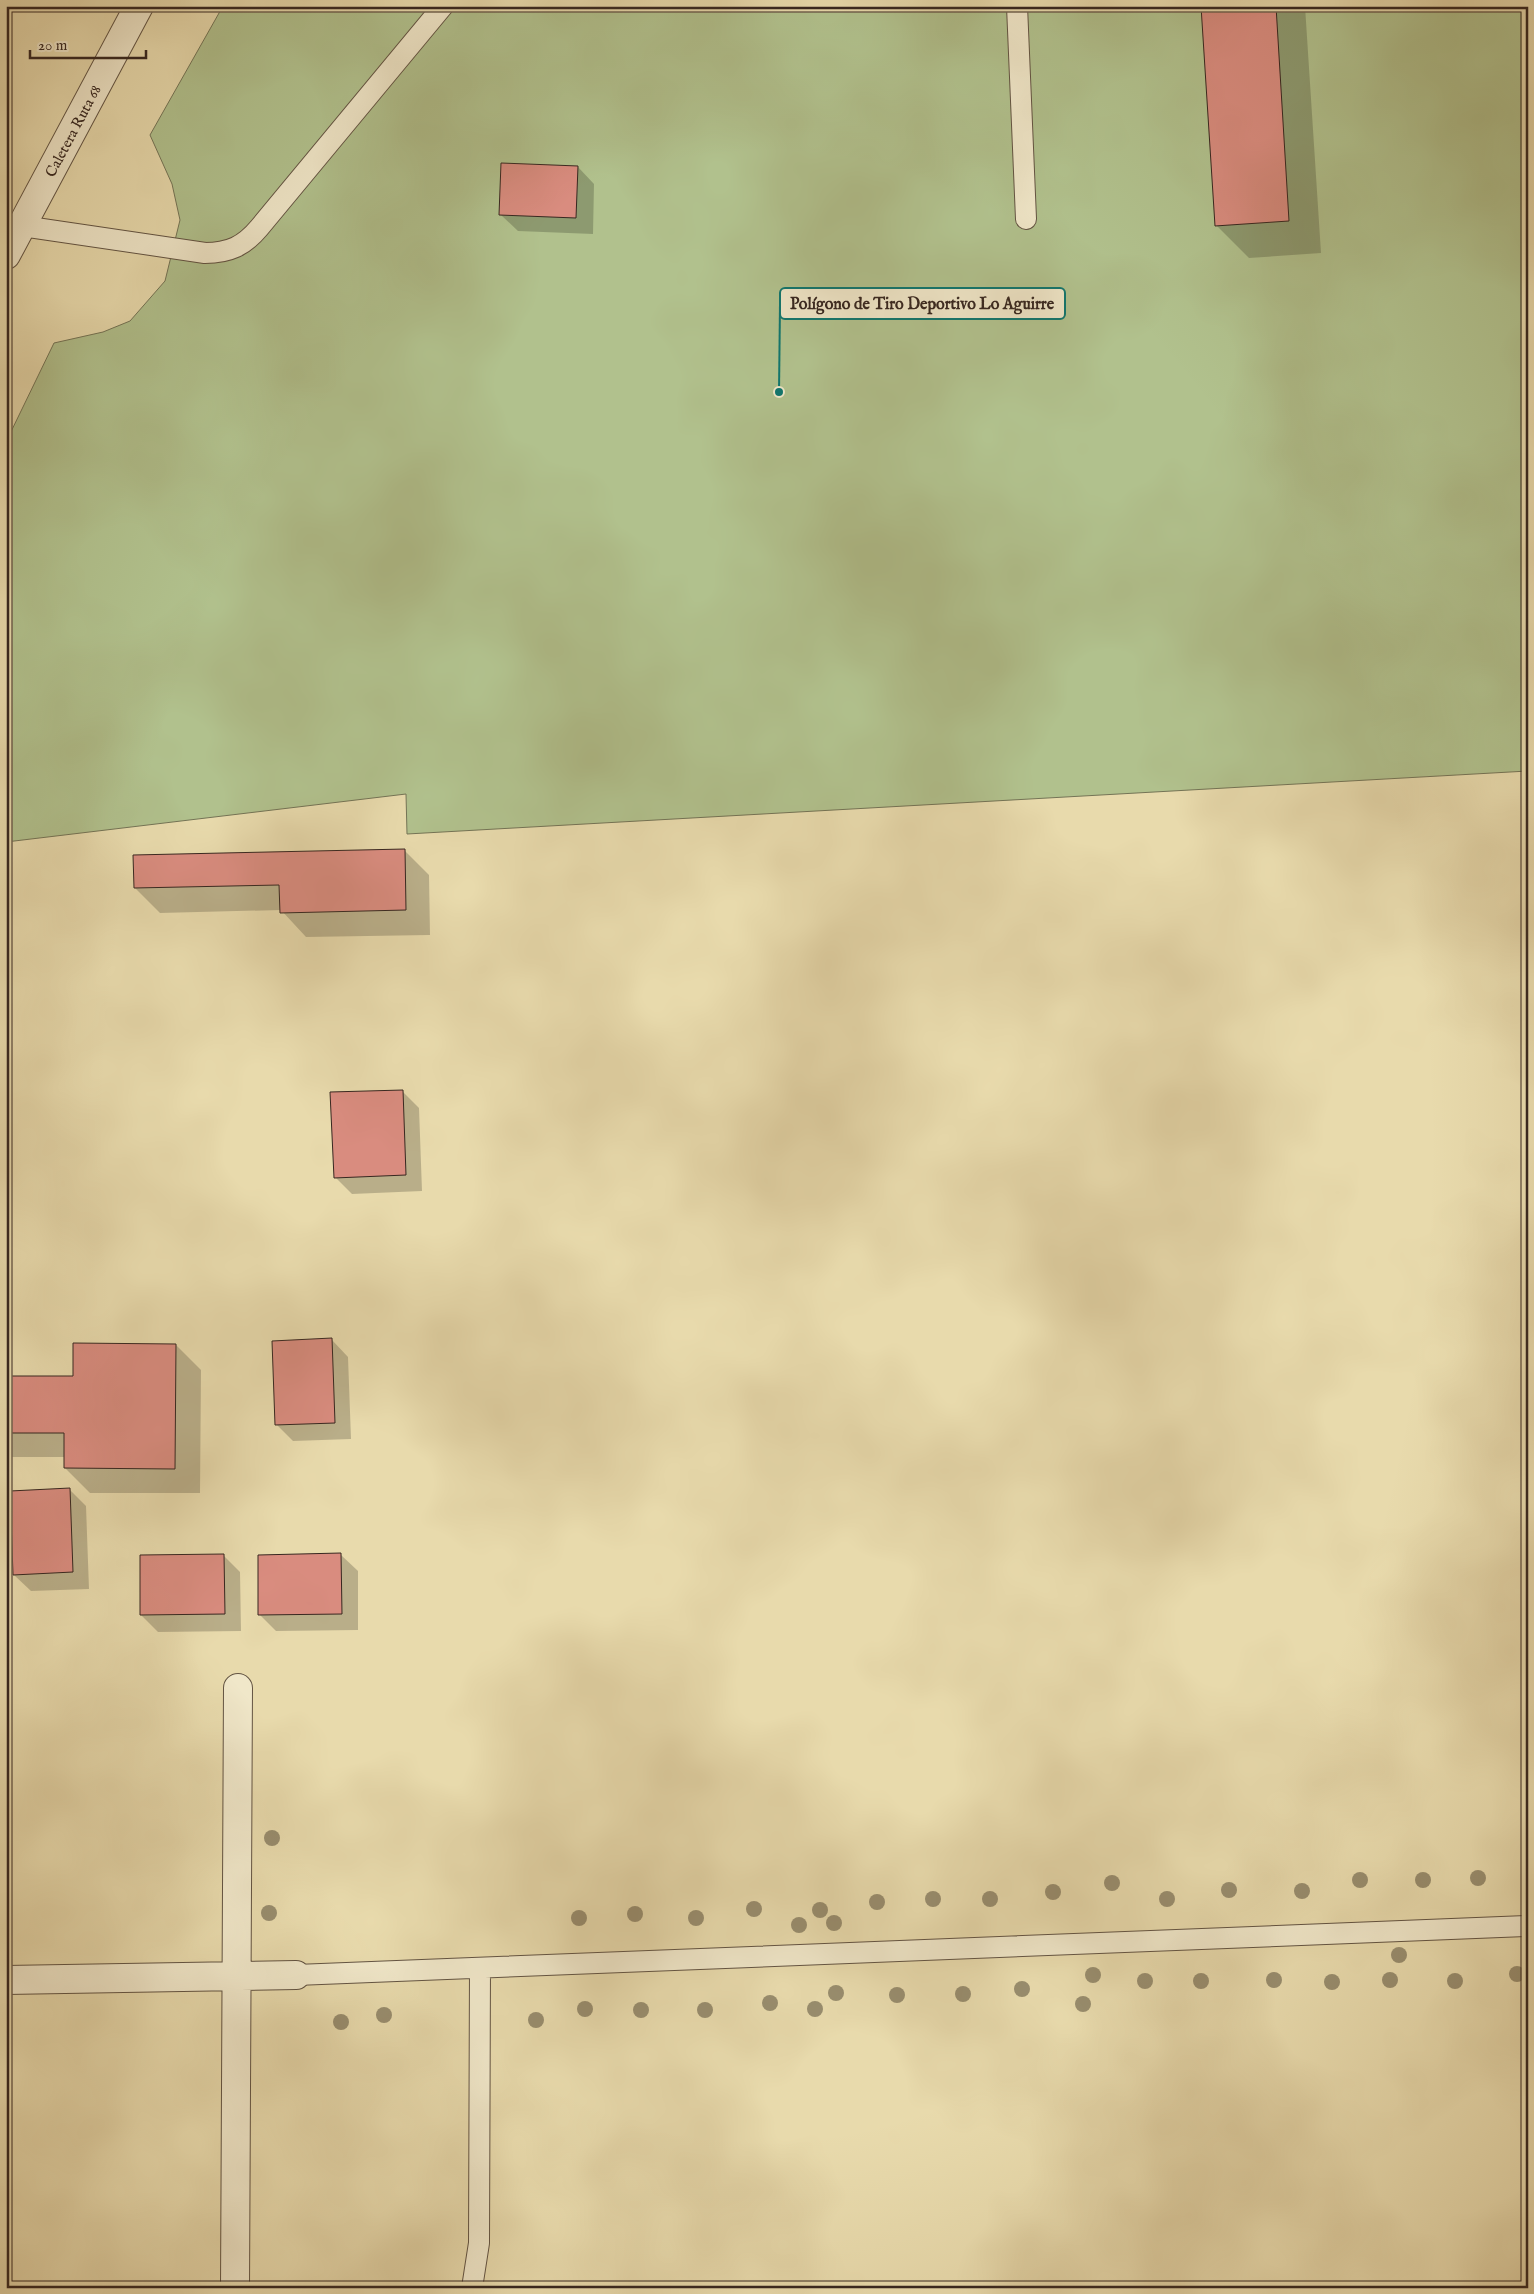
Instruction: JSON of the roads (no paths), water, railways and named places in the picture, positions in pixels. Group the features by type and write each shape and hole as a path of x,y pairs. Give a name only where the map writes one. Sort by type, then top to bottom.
{"street":[{"name":"Caletera Ruta 68","path":"6,255 139,6"},
{"path":"235,2288 238,1688"},
{"path":"6,1980 296,1975"}],"lane":[{"path":"22,226 205,253 232,250 248,241 443,6"},
{"path":"1017,6 1026,219"},
{"path":"296,1975 1528,1926"},
{"path":"472,2288 479,2244 480,1968"}],"place":[{"name":"Polígono de Tiro Deportivo Lo Aguirre","path":"779,392"}]}
